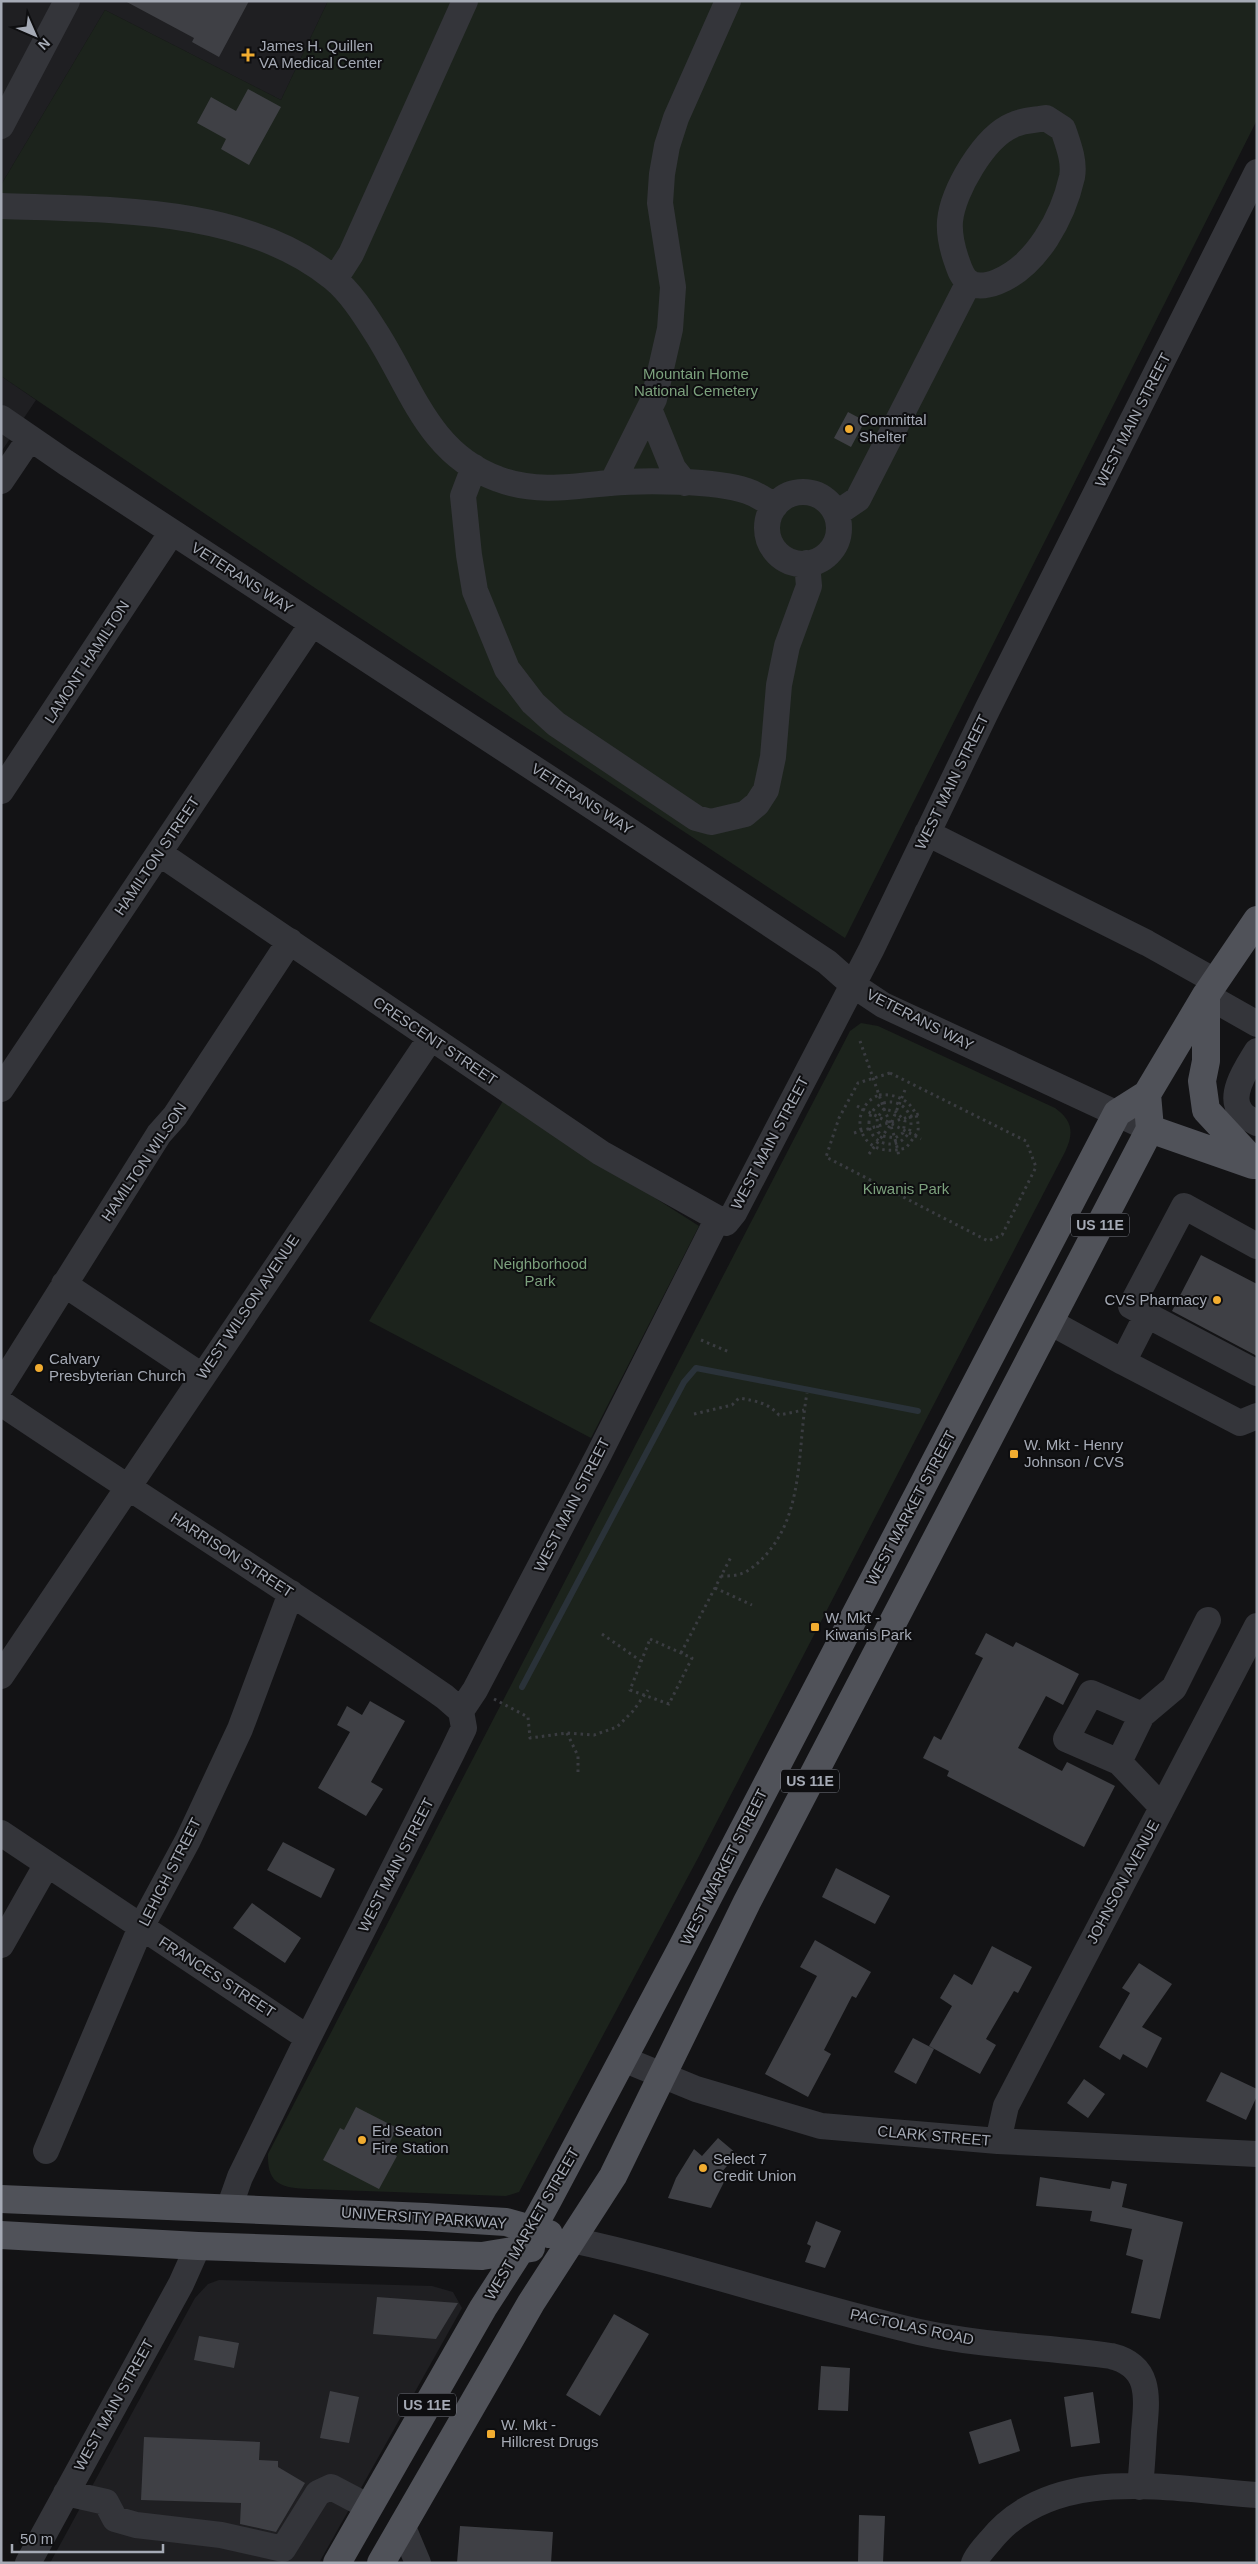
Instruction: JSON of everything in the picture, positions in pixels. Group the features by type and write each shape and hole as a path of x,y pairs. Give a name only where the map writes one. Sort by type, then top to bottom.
{"main road":[{"path":"1117,1113 1147,1094 1210,988 1257,920"},
{"path":"1210,988 1206,1061 1202,1081 1204,1103 1212,1118 1257,1165"},
{"path":"1147,1094 1150,1129 1257,1165"},
{"name":"WEST MARKET STREET","path":"337,2563 483,2308 526,2239 623,2059 1117,1113"},
{"name":"US 11E","path":"381,2563 531,2303 614,2176 756,1884 1150,1129"},
{"name":"UNIVERSITY PARKWAY","path":"1,2200 229,2208 506,2222 526,2239"},
{"name":"UNIVERSITY PARKWAY","path":"1,2235 198,2246 482,2256 526,2239 572,2240"}],"street":[{"path":"1,126 67,1"},
{"path":"335,279 351,254 465,1"},
{"path":"612,483 654,399 670,329 673,287 660,203 667,146 676,118 728,1"},
{"path":"1046,118 1063,129 1072,157 1073,175 1063,205 1044,242 1020,269 1010,277 988,286 968,282 961,273 951,245 950,220 963,182 984,148 997,136 1013,125 1046,118"},
{"name":"WEST MAIN STREET","path":"229,2208 240,2177 308,2038 452,1754 464,1728 468,1701 598,1456 717,1220 726,1223 734,1213 853,985 1257,172"},
{"path":"1,206 134,211 176,216 220,226 277,245 318,267 335,279 352,298 376,332 424,420 448,447 474,467 497,479 531,488 612,483 685,483 748,491 775,506"},
{"path":"836,514 858,499 968,282"},
{"path":"649,410 673,468 685,483"},
{"name":"VETERANS WAY","path":"1,418 827,962 853,985 883,1005 1150,1129"},
{"path":"1,481 30,438"},
{"path":"474,467 463,496 468,555 475,591 507,669 533,703 556,724 696,818 710,822 745,814 757,804 766,790 773,757 779,684 787,646 809,586 807,563"},
{"path":"811,493 822,497 836,514 838,535 834,546 827,554 807,563 785,559 776,552 770,542 767,531 768,519 775,506 790,494 811,493"},
{"name":"LAMONT HAMILTON","path":"1,791 172,532"},
{"name":"HAMILTON STREET","path":"1,1089 312,624"},
{"path":"927,834 1147,943 1257,1024"},
{"name":"CRESCENT STREET","path":"159,853 290,941 430,1039 601,1153 717,1220"},
{"name":"HAMILTON WILSON","path":"1,1386 159,1134 175,1116 290,941"},
{"name":"WEST WILSON AVENUE","path":"1,1676 430,1039"},
{"path":"1257,1051 1239,1082 1237,1106 1242,1114 1257,1123"},
{"path":"1257,1246 1184,1206 1131,1306 1257,1373"},
{"path":"64,1284 202,1376"},
{"path":"1124,1362 1147,1315"},
{"path":"1050,1322 1240,1423 1257,1416"},
{"path":"1232,1360 1257,1394"},
{"name":"HARRISON STREET","path":"1,1403 128,1488 290,1592 445,1697 468,1701"},
{"name":"LEHIGH STREET","path":"46,2151 141,1927 188,1840 240,1729 290,1592"},
{"path":"1119,1762 1142,1715 1174,1688 1208,1620"},
{"name":"JOHNSON AVENUE","path":"998,2141 1006,2106 1257,1626"},
{"path":"1142,1715 1091,1693 1066,1738 1119,1762 1162,1807"},
{"name":"FRANCES STREET","path":"1,1833 308,2038"},
{"path":"1,1945 47,1864"},
{"name":"CLARK STREET","path":"623,2059 661,2077 773,2114 821,2126 998,2141 1257,2154"},
{"name":"PACTOLAS ROAD","path":"572,2240 634,2253 775,2295 919,2332 965,2340 1104,2355 1126,2361 1142,2378 1147,2396 1140,2487"},
{"name":"WEST MAIN STREET","path":"28,2563 181,2284 198,2246"},
{"path":"974,2563 1003,2525 1036,2503 1082,2489 1140,2487 1257,2495"},
{"path":"66,2493 106,2502 115,2519 136,2526 221,2535 283,2549 318,2493 331,2488 369,2507"},
{"path":"402,2525 418,2563"}],"path":[{"path":"860,1041 891,1124 899,1157"},
{"path":"890,1073 1026,1141 1036,1168 1002,1235 988,1241 826,1157 839,1118 858,1083 873,1079 890,1073"},
{"path":"869,1154 891,1124 905,1090"},
{"path":"879,1095 901,1099 910,1104 916,1114 918,1125 916,1137 906,1148 885,1151 875,1148 866,1139 861,1130 861,1115 864,1108 869,1101 879,1095"},
{"path":"882,1102 899,1104 908,1111 910,1116 911,1126 908,1133 904,1140 896,1144 879,1142 869,1128 871,1112 882,1102"},
{"path":"856,1106 864,1108 921,1139"},
{"path":"884,1109 896,1112 904,1119"},
{"path":"884,1109 878,1116 876,1127 883,1136 895,1138"},
{"path":"854,1133 891,1124 922,1113"},
{"path":"895,1138 903,1130 904,1119"},
{"path":"701,1340 729,1352"},
{"path":"721,1576 741,1574 758,1563 775,1546 786,1525 801,1455 807,1393"},
{"path":"694,1414 732,1405 740,1398 758,1401 771,1407 780,1415 804,1410"},
{"path":"681,1653 731,1557"},
{"path":"715,1588 752,1605"},
{"path":"602,1634 641,1662"},
{"path":"650,1639 681,1653 692,1658 669,1704 630,1690 650,1639"},
{"path":"468,1701 528,1717 530,1738 567,1732 594,1735 617,1727 633,1711 648,1690"},
{"path":"567,1732 578,1756 578,1773"}],"shaded area":[{"name":"James H. Quillen VA Medical Center","path":"1,1 328,1 281,100 105,10 1,185"},
{"path":"1,376 36,400 1,452"},
{"path":"219,2280 432,2286 453,2292 462,2308 319,2563 50,2563 195,2298 208,2284"}],"green space":[{"name":"Mountain Home National Cemetery","path":"328,1 1257,1 1257,120 845,938 309,584 1,376 1,185 105,10 281,100"},
{"name":"Kiwanis Park","path":"861,1023 878,1026 1055,1108 1065,1118 1070,1128 1070,1139 1065,1152 698,1858 519,2192 506,2196 309,2189 284,2186 273,2178 270,2172 268,2154 850,1031"},
{"name":"Neighborhood Park","path":"503,1101 699,1226 591,1438 369,1321"}],"building":[{"path":"125,1 249,1 219,57 192,42 194,38"},
{"path":"248,89 281,107 249,165 221,149 226,139 197,123 211,97 236,111"},
{"name":"Committal Shelter","path":"848,412 865,421 851,447 834,438"},
{"name":"CVS Pharmacy","path":"1201,1255 1257,1284 1257,1356 1172,1311"},
{"path":"986,1633 1013,1647 1016,1642 1079,1674 1063,1705 1046,1696 1018,1748 1062,1771 1067,1762 1115,1786 1084,1847 947,1776 949,1771 923,1758 934,1736 941,1740 983,1658 975,1654"},
{"path":"370,1701 405,1721 371,1782 383,1789 366,1816 318,1788 350,1732 337,1725 347,1706 362,1715"},
{"path":"283,1842 335,1869 321,1898 267,1870"},
{"path":"836,1868 890,1896 875,1924 822,1897"},
{"path":"252,1903 301,1938 285,1963 233,1928"},
{"path":"815,1940 871,1972 856,1998 852,1996 824,2050 831,2054 808,2097 765,2074 817,1976 800,1967"},
{"path":"992,1946 1032,1967 1018,1993 1014,1991 986,2039 996,2045 980,2074 929,2046 952,2006 940,1998 954,1974 972,1985"},
{"path":"1139,1963 1172,1984 1142,2027 1162,2038 1147,2068 1123,2054 1120,2060 1099,2047 1130,1993 1122,1988"},
{"path":"913,2038 934,2049 916,2084 894,2072"},
{"path":"1221,2072 1257,2089 1257,2096 1246,2120 1206,2101"},
{"path":"1084,2079 1105,2094 1088,2118 1067,2103"},
{"name":"Ed Seaton Fire Station","path":"356,2107 397,2128 386,2150 397,2156 379,2189 323,2160 340,2128 344,2130"},
{"name":"Select 7 Credit Union","path":"718,2138 737,2154 721,2173 726,2178 711,2208 668,2198 676,2178 694,2149 702,2156"},
{"path":"1040,2177 1110,2189 1112,2181 1127,2184 1122,2207 1183,2222 1160,2319 1131,2313 1143,2260 1126,2255 1132,2229 1090,2221 1092,2211 1036,2206"},
{"path":"816,2221 841,2231 825,2268 805,2262 811,2246 807,2244"},
{"path":"377,2297 458,2303 436,2339 373,2334"},
{"path":"614,2314 649,2334 600,2416 566,2395"},
{"path":"199,2336 239,2343 234,2368 194,2360"},
{"path":"821,2366 850,2368 848,2411 818,2410"},
{"path":"330,2391 359,2397 349,2443 320,2438"},
{"path":"1093,2392 1100,2443 1071,2447 1064,2397"},
{"path":"1011,2419 1020,2451 979,2464 969,2432"},
{"path":"144,2437 260,2442 259,2460 278,2461 278,2467 305,2483 276,2532 240,2524 241,2503 141,2500"},
{"path":"859,2515 885,2516 883,2563 858,2563"},
{"path":"460,2526 553,2532 551,2563 457,2563"}],"waterway":[{"path":"522,1687 684,1382 696,1368 918,1411"}],"place":[{"name":"James H. Quillen VA Medical Center","path":"248,55"},
{"name":"Committal Shelter","path":"849,429"},
{"name":"CVS Pharmacy","path":"1217,1300"},
{"name":"Calvary Presbyterian Church","path":"39,1368"},
{"name":"W. Mkt - Henry Johnson / CVS","path":"1014,1454"},
{"name":"W. Mkt - Kiwanis Park","path":"815,1627"},
{"name":"Ed Seaton Fire Station","path":"362,2140"},
{"name":"Select 7 Credit Union","path":"703,2168"},
{"name":"W. Mkt - Hillcrest Drugs","path":"491,2434"}]}
